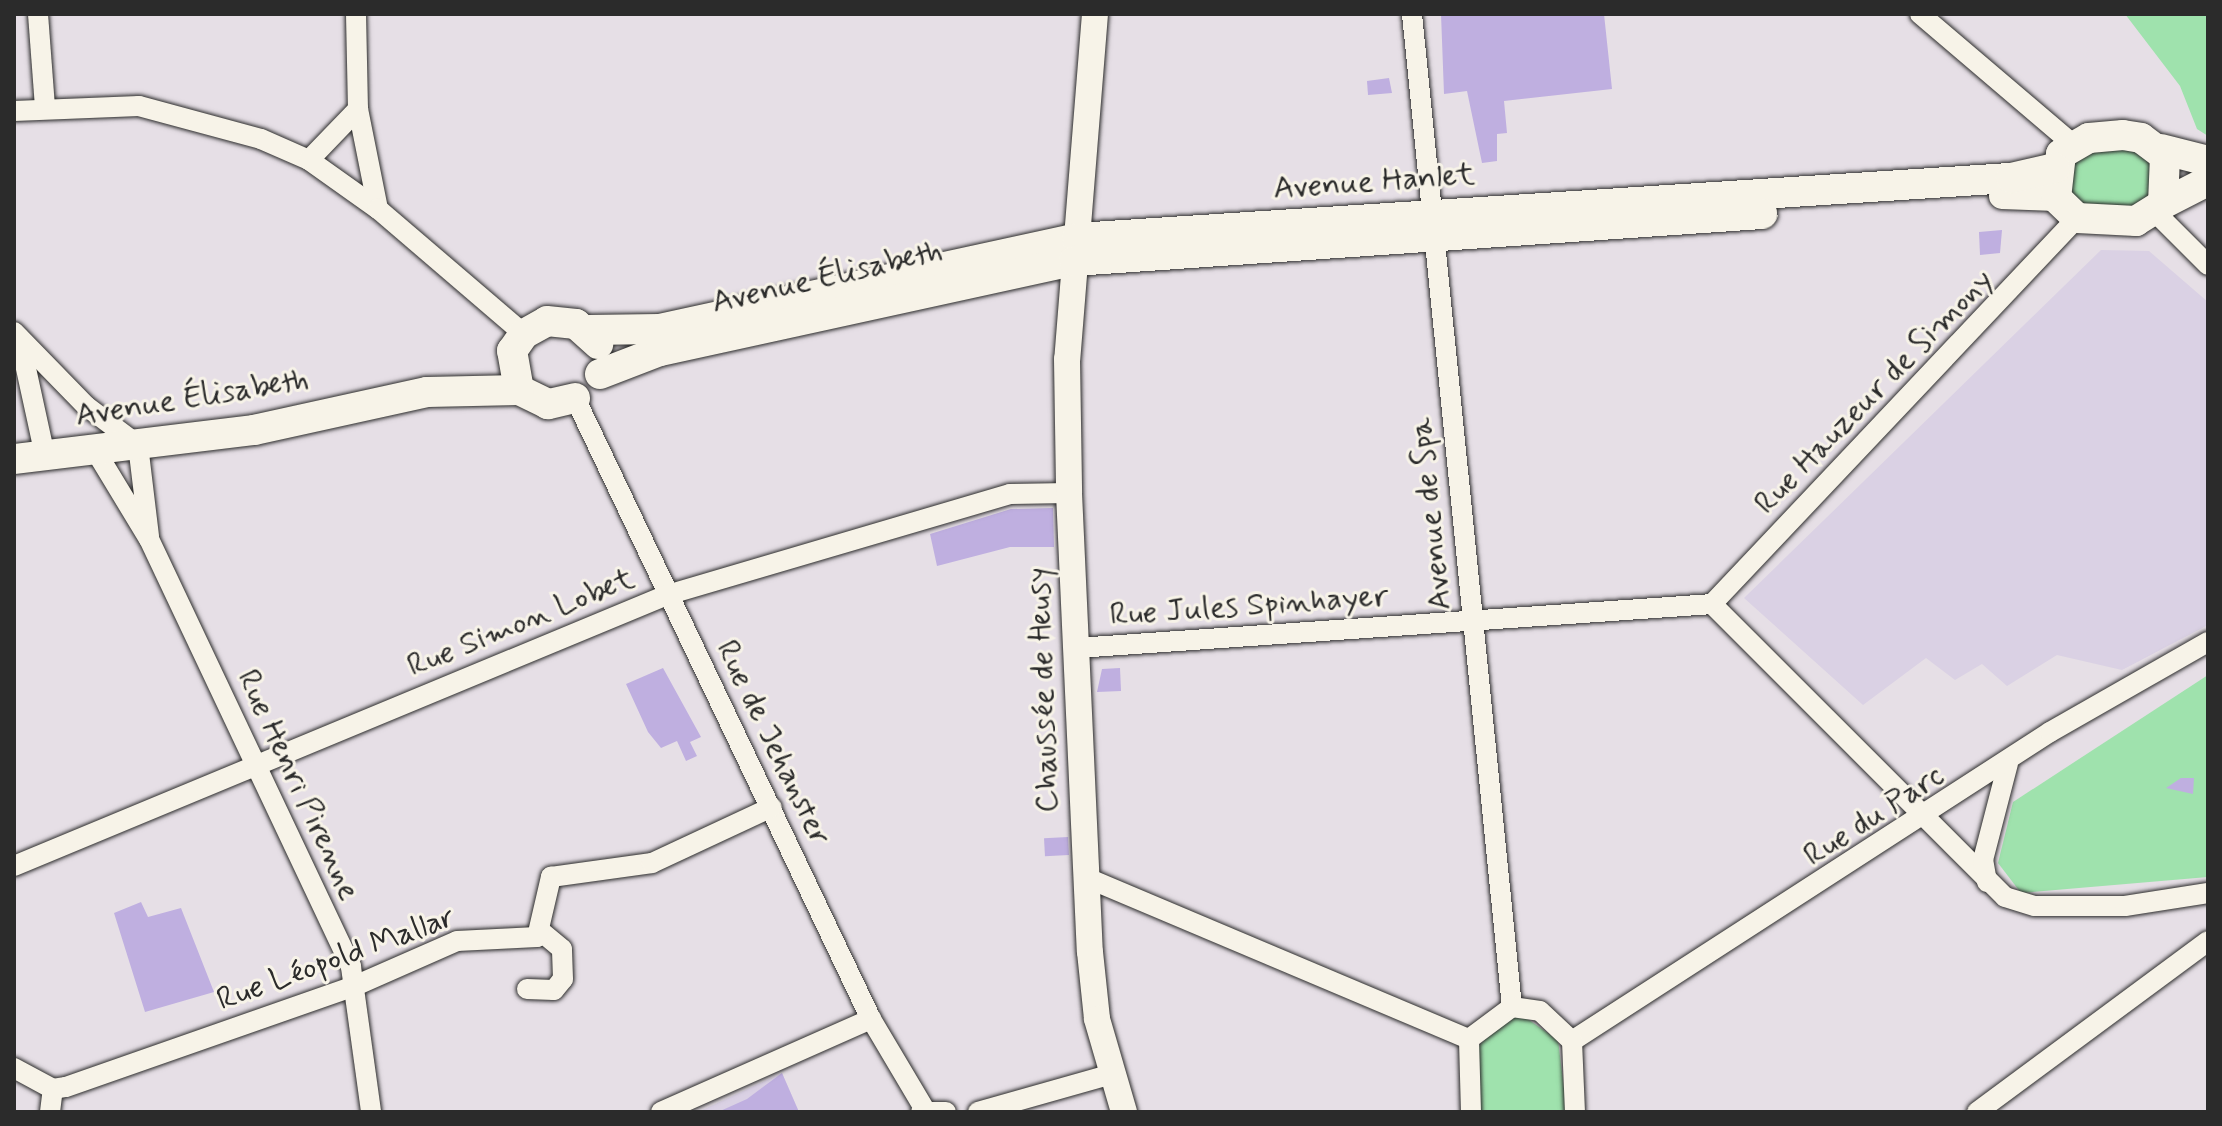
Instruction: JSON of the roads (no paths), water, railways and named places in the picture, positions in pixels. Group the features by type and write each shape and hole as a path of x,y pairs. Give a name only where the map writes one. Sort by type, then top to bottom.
{"highway":[{"path":"2208,161 2123,135 2064,156 2066,208 2121,223 2159,208 2208,181"},
{"path":"2159,208 2169,175 2161,149"},
{"name":"Avenue Hanlet","path":"1433,226 2011,178 2064,156"},
{"name":"Avenue Hanlet","path":"706,319 1075,249 1433,226 2002,196"},
{"name":"Avenue Élisabeth","path":"600,374 660,351 1075,249"},
{"name":"Avenue Élisabeth","path":"588,330 617,333 706,319"},
{"path":"575,398 548,404 519,390 518,342 547,321 588,330 602,353 600,374"},
{"name":"Avenue Élisabeth","path":"427,392 518,342"},
{"name":"Avenue Élisabeth","path":"14,459 254,430 427,392 519,390"}],"main road":[{"name":"Chaussée de Heusy","path":"1095,14 1075,249 1069,493 1085,877 1097,1019 1124,1112"},
{"name":"Avenue Hanlet","path":"2002,196 2066,208"},
{"path":"575,398 600,374"}],"street":[{"path":"38,14 45,107"},
{"path":"356,14 358,109 378,209"},
{"name":"Avenue de Spa","path":"1412,14 1512,1007"},
{"path":"1920,14 2064,156"},
{"path":"14,111 45,107 139,106 261,139 309,160 378,209 518,342"},
{"path":"309,160 358,109"},
{"name":"Rue Hauzeur de Simony","path":"1712,604 2066,208"},
{"path":"2159,208 2208,265"},
{"path":"17,337 86,406 138,445"},
{"path":"17,337 45,456"},
{"name":"Rue de Jehanster","path":"575,398 871,1019 923,1111 946,1112"},
{"name":"Rue Henri Pirenne","path":"138,445 149,539"},
{"name":"Rue Henri Pirenne","path":"95,450 149,539 357,985 371,1112"},
{"name":"Rue Simon Lobet","path":"14,866 667,595 1010,494 1069,493"},
{"path":"1712,604 1987,882 2035,906 2125,906 2208,893"},
{"name":"Rue Jules Spinhayer","path":"1077,648 1712,604"},
{"name":"Rue du Parc","path":"1572,1041 1925,820 2008,763 2208,642"},
{"path":"1987,882 1983,860 2008,763"},
{"path":"527,989 554,990 563,979 562,949 542,932 551,877 652,863 772,807"},
{"path":"1085,877 1469,1039"},
{"name":"Rue Léopold Mallar","path":"53,1089 357,985 457,941 528,940 542,932"},
{"path":"1977,1112 2208,941"},
{"path":"1469,1039 1512,1007 1540,1011 1572,1041 1575,1112"},
{"path":"661,1112 871,1019"},
{"path":"1469,1039 1471,1112"},
{"path":"14,1068 53,1089 50,1112"},
{"path":"978,1112 1112,1074"}]}
